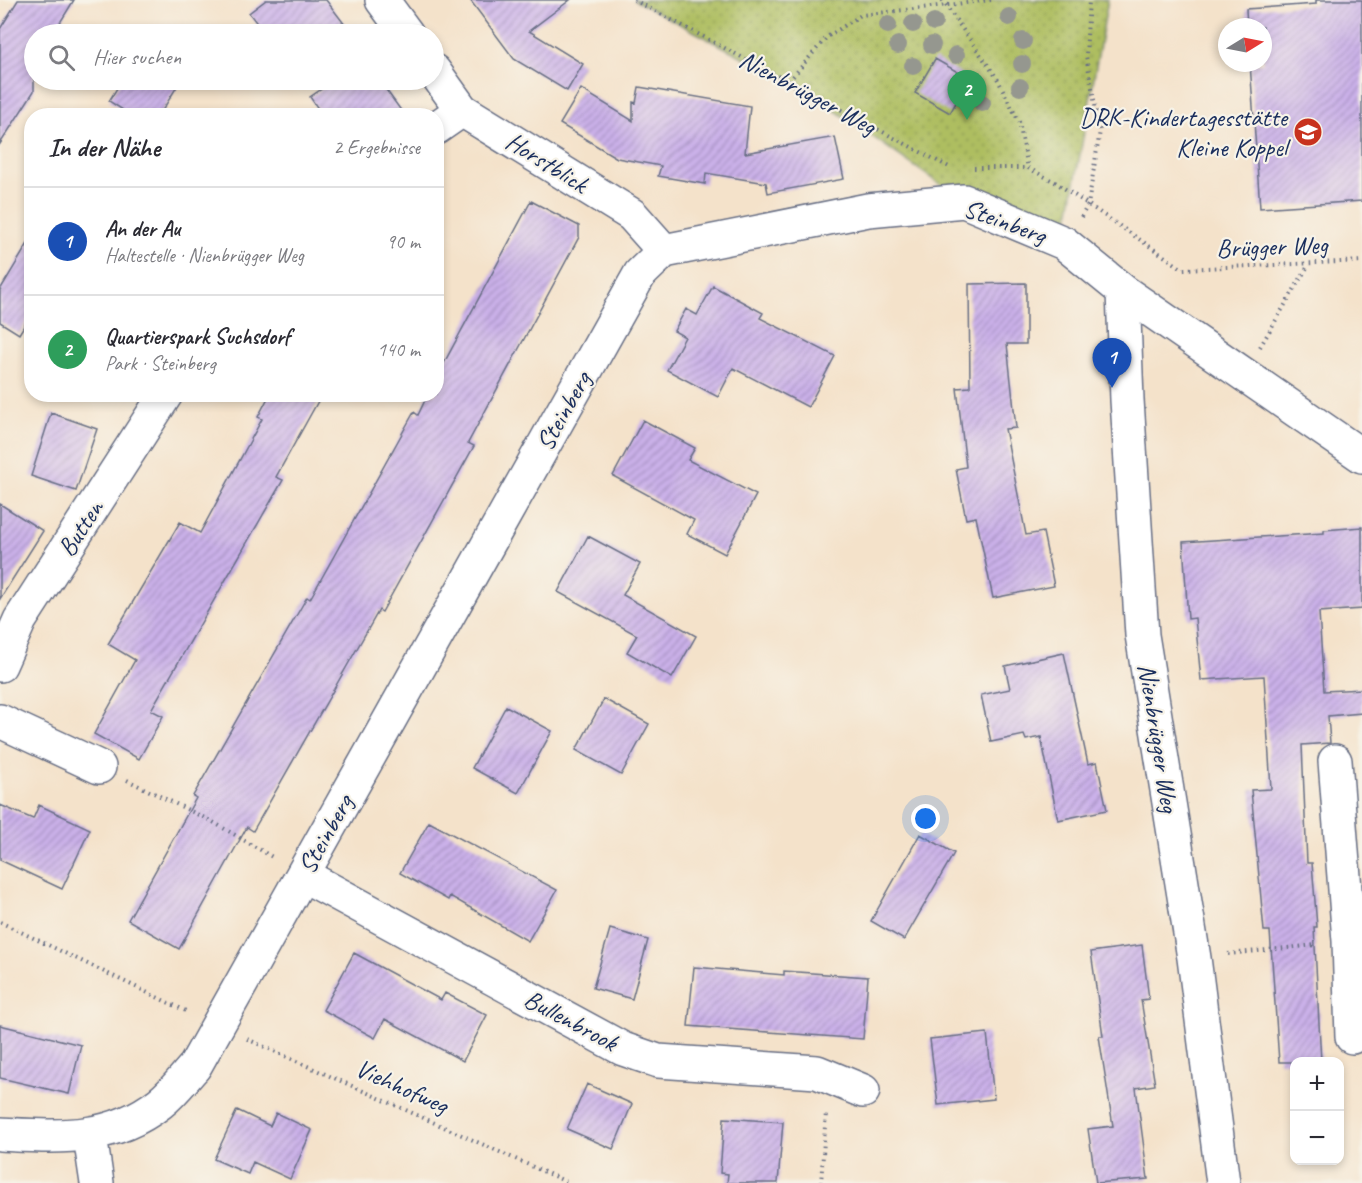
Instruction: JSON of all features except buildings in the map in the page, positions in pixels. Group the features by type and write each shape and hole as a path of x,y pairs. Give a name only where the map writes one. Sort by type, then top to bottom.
{"street":[{"path":"382,0 400,24"},
{"name":"Horstblick","path":"440,90 449,119 632,215 664,250"},
{"name":"Steinberg","path":"0,1134 90,1136 126,1124 160,1102 195,1066 640,274 664,250 868,210 964,201 1064,243 1123,291 1362,456"},
{"name":"Nienbrügger Weg","path":"1123,291 1127,400 1142,635 1194,958 1223,1183"},
{"name":"Butten","path":"0,665 20,620 161,402"},
{"path":"0,721 99,767"},
{"path":"1335,761 1356,941 1352,1037"},
{"name":"Bullenbrook","path":"303,874 623,1049 658,1061 817,1072 862,1091"},
{"path":"90,1136 97,1183"}],"path":[{"name":"Nienbrügger Weg","path":"634,0 949,167"},
{"path":"942,0 997,78 1019,122 1028,168"},
{"path":"789,81 827,37 861,15 991,0"},
{"path":"1064,243 1088,205 1100,131 1086,56 1089,0"},
{"path":"960,167 949,167 964,201"},
{"path":"972,168 1028,168 1055,182 1088,205"},
{"name":"Brügger Weg","path":"1088,205 1183,269 1308,266 1362,261"},
{"path":"1244,374 1308,266"},
{"path":"99,767 213,822 303,874"},
{"name":"Viehhofweg","path":"0,922 218,1026 569,1183"},
{"path":"1194,958 1356,941"},
{"path":"817,1072 826,1105 821,1183"}],"green space":[{"path":"634,0 1108,0 1064,243 964,201 827,105 779,76"}],"place":[{"name":"Quartierspark Suchsdorf","path":"967,120"},
{"name":"DRK-Kindertagesstätte Kleine Koppel","path":"1308,132"},
{"name":"An der Au","path":"1112,388"}]}
